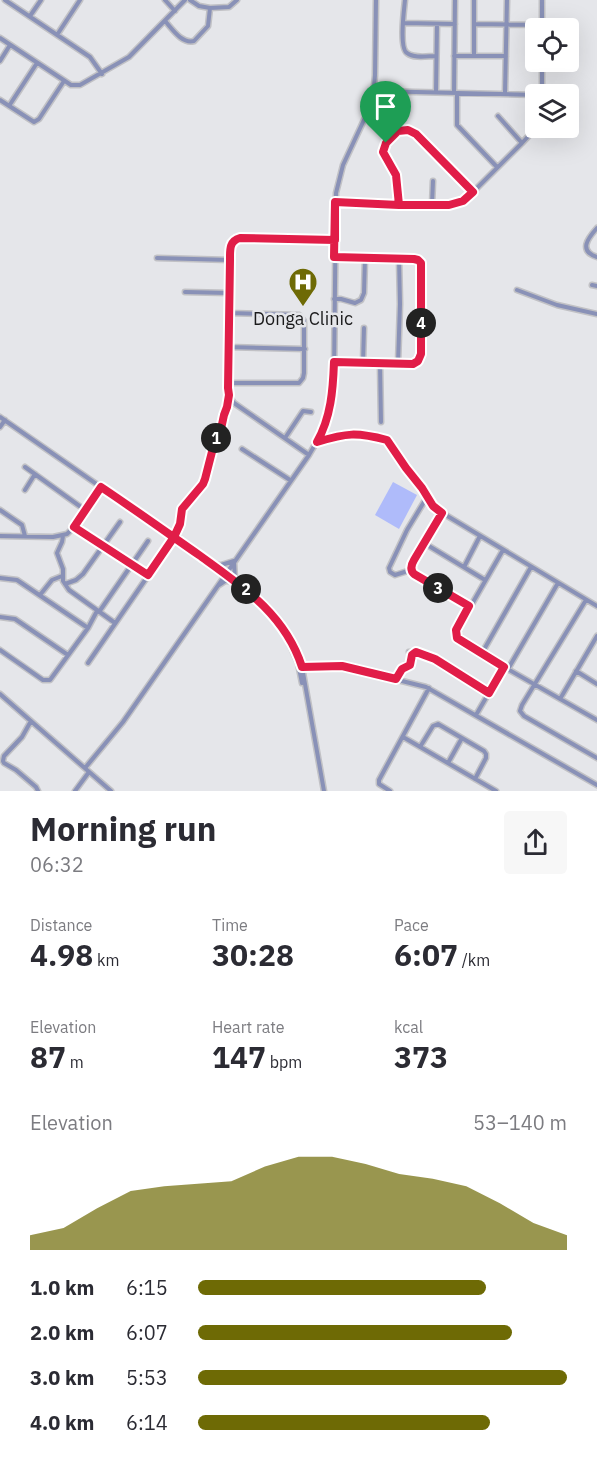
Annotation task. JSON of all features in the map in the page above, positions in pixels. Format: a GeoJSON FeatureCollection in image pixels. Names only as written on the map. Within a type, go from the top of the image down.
{"type":"FeatureCollection","features":[{"type":"Feature","properties":{"kind":"street"},"geometry":{"type":"LineString","coordinates":[[5,0],[90,57],[102,74]]}},
{"type":"Feature","properties":{"kind":"street"},"geometry":{"type":"LineString","coordinates":[[30,16],[41,0]]}},
{"type":"Feature","properties":{"kind":"street"},"geometry":{"type":"LineString","coordinates":[[57,35],[80,0]]}},
{"type":"Feature","properties":{"kind":"street"},"geometry":{"type":"LineString","coordinates":[[165,0],[175,11]]}},
{"type":"Feature","properties":{"kind":"street"},"geometry":{"type":"LineString","coordinates":[[0,38],[64,81],[71,85],[80,85],[129,57],[188,0],[198,6],[210,8],[229,7],[237,0]]}},
{"type":"Feature","properties":{"kind":"street"},"geometry":{"type":"LineString","coordinates":[[75,791],[87,770],[309,455],[324,427],[333,387],[337,185],[374,91],[376,0]]}},
{"type":"Feature","properties":{"kind":"street"},"geometry":{"type":"LineString","coordinates":[[405,0],[403,46],[406,53],[412,56],[436,56]]}},
{"type":"Feature","properties":{"kind":"street"},"geometry":{"type":"LineString","coordinates":[[456,0],[454,56],[457,124],[498,167]]}},
{"type":"Feature","properties":{"kind":"street"},"geometry":{"type":"LineString","coordinates":[[474,0],[474,56]]}},
{"type":"Feature","properties":{"kind":"street"},"geometry":{"type":"LineString","coordinates":[[505,93],[507,0]]}},
{"type":"Feature","properties":{"kind":"street"},"geometry":{"type":"LineString","coordinates":[[542,0],[542,18]]}},
{"type":"Feature","properties":{"kind":"street"},"geometry":{"type":"LineString","coordinates":[[165,21],[183,40],[191,42],[208,26],[210,8]]}},
{"type":"Feature","properties":{"kind":"street"},"geometry":{"type":"LineString","coordinates":[[404,23],[455,24]]}},
{"type":"Feature","properties":{"kind":"street"},"geometry":{"type":"LineString","coordinates":[[436,92],[437,24]]}},
{"type":"Feature","properties":{"kind":"street"},"geometry":{"type":"LineString","coordinates":[[474,24],[525,26]]}},
{"type":"Feature","properties":{"kind":"street"},"geometry":{"type":"LineString","coordinates":[[0,61],[10,45]]}},
{"type":"Feature","properties":{"kind":"street"},"geometry":{"type":"LineString","coordinates":[[454,56],[506,56]]}},
{"type":"Feature","properties":{"kind":"street"},"geometry":{"type":"LineString","coordinates":[[9,106],[38,63]]}},
{"type":"Feature","properties":{"kind":"street"},"geometry":{"type":"LineString","coordinates":[[0,100],[31,121],[37,121],[64,81]]}},
{"type":"Feature","properties":{"kind":"street"},"geometry":{"type":"LineString","coordinates":[[374,91],[525,94]]}},
{"type":"Feature","properties":{"kind":"street"},"geometry":{"type":"LineString","coordinates":[[498,116],[522,143]]}},
{"type":"Feature","properties":{"kind":"street"},"geometry":{"type":"LineString","coordinates":[[399,205],[396,175],[383,150],[393,135],[401,130],[408,130],[420,137],[473,192]]}},
{"type":"Feature","properties":{"kind":"street"},"geometry":{"type":"LineString","coordinates":[[335,202],[399,205],[455,204],[463,201],[473,192],[527,138]]}},
{"type":"Feature","properties":{"kind":"street"},"geometry":{"type":"LineString","coordinates":[[432,205],[433,181]]}},
{"type":"Feature","properties":{"kind":"street"},"geometry":{"type":"LineString","coordinates":[[597,228],[589,237],[586,247],[588,252],[597,257]]}},
{"type":"Feature","properties":{"kind":"street"},"geometry":{"type":"LineString","coordinates":[[88,663],[174,537],[180,524],[182,509],[205,479],[229,395],[229,293],[232,243],[240,238],[335,240]]}},
{"type":"Feature","properties":{"kind":"street"},"geometry":{"type":"LineString","coordinates":[[334,257],[416,259],[421,265],[421,354],[418,361],[415,363],[334,362]]}},
{"type":"Feature","properties":{"kind":"street"},"geometry":{"type":"LineString","coordinates":[[157,258],[230,260]]}},
{"type":"Feature","properties":{"kind":"street"},"geometry":{"type":"LineString","coordinates":[[334,299],[355,303],[362,300],[365,258]]}},
{"type":"Feature","properties":{"kind":"street"},"geometry":{"type":"LineString","coordinates":[[398,363],[399,258]]}},
{"type":"Feature","properties":{"kind":"street"},"geometry":{"type":"LineString","coordinates":[[517,290],[547,302],[597,314]]}},
{"type":"Feature","properties":{"kind":"street"},"geometry":{"type":"LineString","coordinates":[[185,292],[229,293]]}},
{"type":"Feature","properties":{"kind":"street"},"geometry":{"type":"LineString","coordinates":[[228,383],[299,383],[304,376],[305,348],[304,321],[299,315],[229,313]]}},
{"type":"Feature","properties":{"kind":"street"},"geometry":{"type":"LineString","coordinates":[[363,363],[364,328]]}},
{"type":"Feature","properties":{"kind":"street"},"geometry":{"type":"LineString","coordinates":[[228,347],[305,348]]}},
{"type":"Feature","properties":{"kind":"street"},"geometry":{"type":"LineString","coordinates":[[381,363],[381,422]]}},
{"type":"Feature","properties":{"kind":"street"},"geometry":{"type":"LineString","coordinates":[[229,395],[234,403],[309,455]]}},
{"type":"Feature","properties":{"kind":"street"},"geometry":{"type":"LineString","coordinates":[[285,438],[302,413],[311,412]]}},
{"type":"Feature","properties":{"kind":"street"},"geometry":{"type":"LineString","coordinates":[[0,417],[236,581],[260,602],[285,633],[301,667],[309,709]]}},
{"type":"Feature","properties":{"kind":"street"},"geometry":{"type":"LineString","coordinates":[[0,427],[5,420]]}},
{"type":"Feature","properties":{"kind":"street"},"geometry":{"type":"LineString","coordinates":[[317,442],[345,434],[362,434],[387,440],[434,508],[597,606]]}},
{"type":"Feature","properties":{"kind":"street"},"geometry":{"type":"LineString","coordinates":[[242,449],[290,480]]}},
{"type":"Feature","properties":{"kind":"street"},"geometry":{"type":"LineString","coordinates":[[25,467],[85,510]]}},
{"type":"Feature","properties":{"kind":"street"},"geometry":{"type":"LineString","coordinates":[[25,490],[35,474]]}},
{"type":"Feature","properties":{"kind":"street"},"geometry":{"type":"LineString","coordinates":[[0,536],[63,536],[74,527],[101,487]]}},
{"type":"Feature","properties":{"kind":"street"},"geometry":{"type":"LineString","coordinates":[[411,570],[394,575],[389,570],[407,530],[427,497]]}},
{"type":"Feature","properties":{"kind":"street"},"geometry":{"type":"LineString","coordinates":[[0,510],[22,525],[25,537]]}},
{"type":"Feature","properties":{"kind":"street"},"geometry":{"type":"LineString","coordinates":[[442,513],[414,560],[411,570],[414,574],[469,606]]}},
{"type":"Feature","properties":{"kind":"street"},"geometry":{"type":"LineString","coordinates":[[65,584],[76,580],[83,574],[120,522]]}},
{"type":"Feature","properties":{"kind":"street"},"geometry":{"type":"LineString","coordinates":[[74,527],[148,575]]}},
{"type":"Feature","properties":{"kind":"street"},"geometry":{"type":"LineString","coordinates":[[63,536],[57,553],[63,569],[62,576],[65,584],[72,593],[115,623]]}},
{"type":"Feature","properties":{"kind":"street"},"geometry":{"type":"LineString","coordinates":[[464,567],[480,536]]}},
{"type":"Feature","properties":{"kind":"street"},"geometry":{"type":"LineString","coordinates":[[0,650],[46,681],[52,678],[148,542]]}},
{"type":"Feature","properties":{"kind":"street"},"geometry":{"type":"LineString","coordinates":[[424,543],[485,580]]}},
{"type":"Feature","properties":{"kind":"street"},"geometry":{"type":"LineString","coordinates":[[503,550],[469,606],[456,630],[456,635],[459,640],[597,720]]}},
{"type":"Feature","properties":{"kind":"street"},"geometry":{"type":"LineString","coordinates":[[215,567],[234,561]]}},
{"type":"Feature","properties":{"kind":"street"},"geometry":{"type":"LineString","coordinates":[[234,561],[236,581]]}},
{"type":"Feature","properties":{"kind":"street"},"geometry":{"type":"LineString","coordinates":[[215,567],[220,576],[217,586]]}},
{"type":"Feature","properties":{"kind":"street"},"geometry":{"type":"LineString","coordinates":[[482,653],[531,567]]}},
{"type":"Feature","properties":{"kind":"street"},"geometry":{"type":"LineString","coordinates":[[40,595],[52,580],[62,576]]}},
{"type":"Feature","properties":{"kind":"street"},"geometry":{"type":"LineString","coordinates":[[0,578],[17,580],[88,628]]}},
{"type":"Feature","properties":{"kind":"street"},"geometry":{"type":"LineString","coordinates":[[217,586],[225,581],[236,581]]}},
{"type":"Feature","properties":{"kind":"street"},"geometry":{"type":"LineString","coordinates":[[476,715],[558,583]]}},
{"type":"Feature","properties":{"kind":"street"},"geometry":{"type":"LineString","coordinates":[[586,600],[520,709],[521,714],[597,758]]}},
{"type":"Feature","properties":{"kind":"street"},"geometry":{"type":"LineString","coordinates":[[0,617],[15,619],[68,655]]}},
{"type":"Feature","properties":{"kind":"street"},"geometry":{"type":"LineString","coordinates":[[560,699],[595,643],[597,636]]}},
{"type":"Feature","properties":{"kind":"street"},"geometry":{"type":"LineString","coordinates":[[409,652],[416,652],[435,659],[489,693]]}},
{"type":"Feature","properties":{"kind":"street"},"geometry":{"type":"LineString","coordinates":[[396,679],[402,669],[410,665],[412,655],[416,652]]}},
{"type":"Feature","properties":{"kind":"street"},"geometry":{"type":"LineString","coordinates":[[304,677],[316,666]]}},
{"type":"Feature","properties":{"kind":"street"},"geometry":{"type":"LineString","coordinates":[[301,667],[342,666],[429,688],[597,785]]}},
{"type":"Feature","properties":{"kind":"street"},"geometry":{"type":"LineString","coordinates":[[301,667],[324,791]]}},
{"type":"Feature","properties":{"kind":"street"},"geometry":{"type":"LineString","coordinates":[[576,671],[597,684]]}},
{"type":"Feature","properties":{"kind":"street"},"geometry":{"type":"LineString","coordinates":[[390,791],[378,781],[429,688]]}},
{"type":"Feature","properties":{"kind":"street"},"geometry":{"type":"LineString","coordinates":[[0,694],[111,791]]}},
{"type":"Feature","properties":{"kind":"street"},"geometry":{"type":"LineString","coordinates":[[31,721],[27,730],[4,756],[3,761],[38,791]]}},
{"type":"Feature","properties":{"kind":"street"},"geometry":{"type":"LineString","coordinates":[[420,747],[435,724],[462,738],[486,754],[475,778]]}},
{"type":"Feature","properties":{"kind":"street"},"geometry":{"type":"LineString","coordinates":[[403,737],[496,791]]}},
{"type":"Feature","properties":{"kind":"street"},"geometry":{"type":"LineString","coordinates":[[448,763],[462,738]]}},
{"type":"Feature","properties":{"kind":"shaded area"},"geometry":{"type":"Polygon","coordinates":[[[393,482],[417,495],[399,529],[375,515],[393,482]]]}},
{"type":"Feature","properties":{"kind":"place","name":"Donga Clinic"},"geometry":{"type":"Point","coordinates":[303,308]}},
{"type":"Feature","properties":{"kind":"route"},"geometry":{"type":"LineString","coordinates":[[386,143],[383,152],[396,175],[399,205],[335,202],[335,240],[240,238],[232,243],[230,248],[227,407],[203,484],[182,509],[180,524],[174,537],[148,575],[74,527],[101,487],[174,537],[253,595],[292,641],[302,667],[342,666],[396,679],[402,669],[409,667],[412,655],[416,652],[435,659],[489,693],[504,667],[457,638],[456,630],[469,606],[414,574],[411,570],[414,560],[442,513],[434,508],[387,440],[362,434],[345,434],[317,442],[329,412],[334,362],[413,364],[417,363],[421,354],[421,263],[414,259],[334,257],[335,240],[335,202],[368,204],[399,205],[449,205],[463,201],[473,192],[416,134],[408,130],[401,130],[386,143]]}}]}
